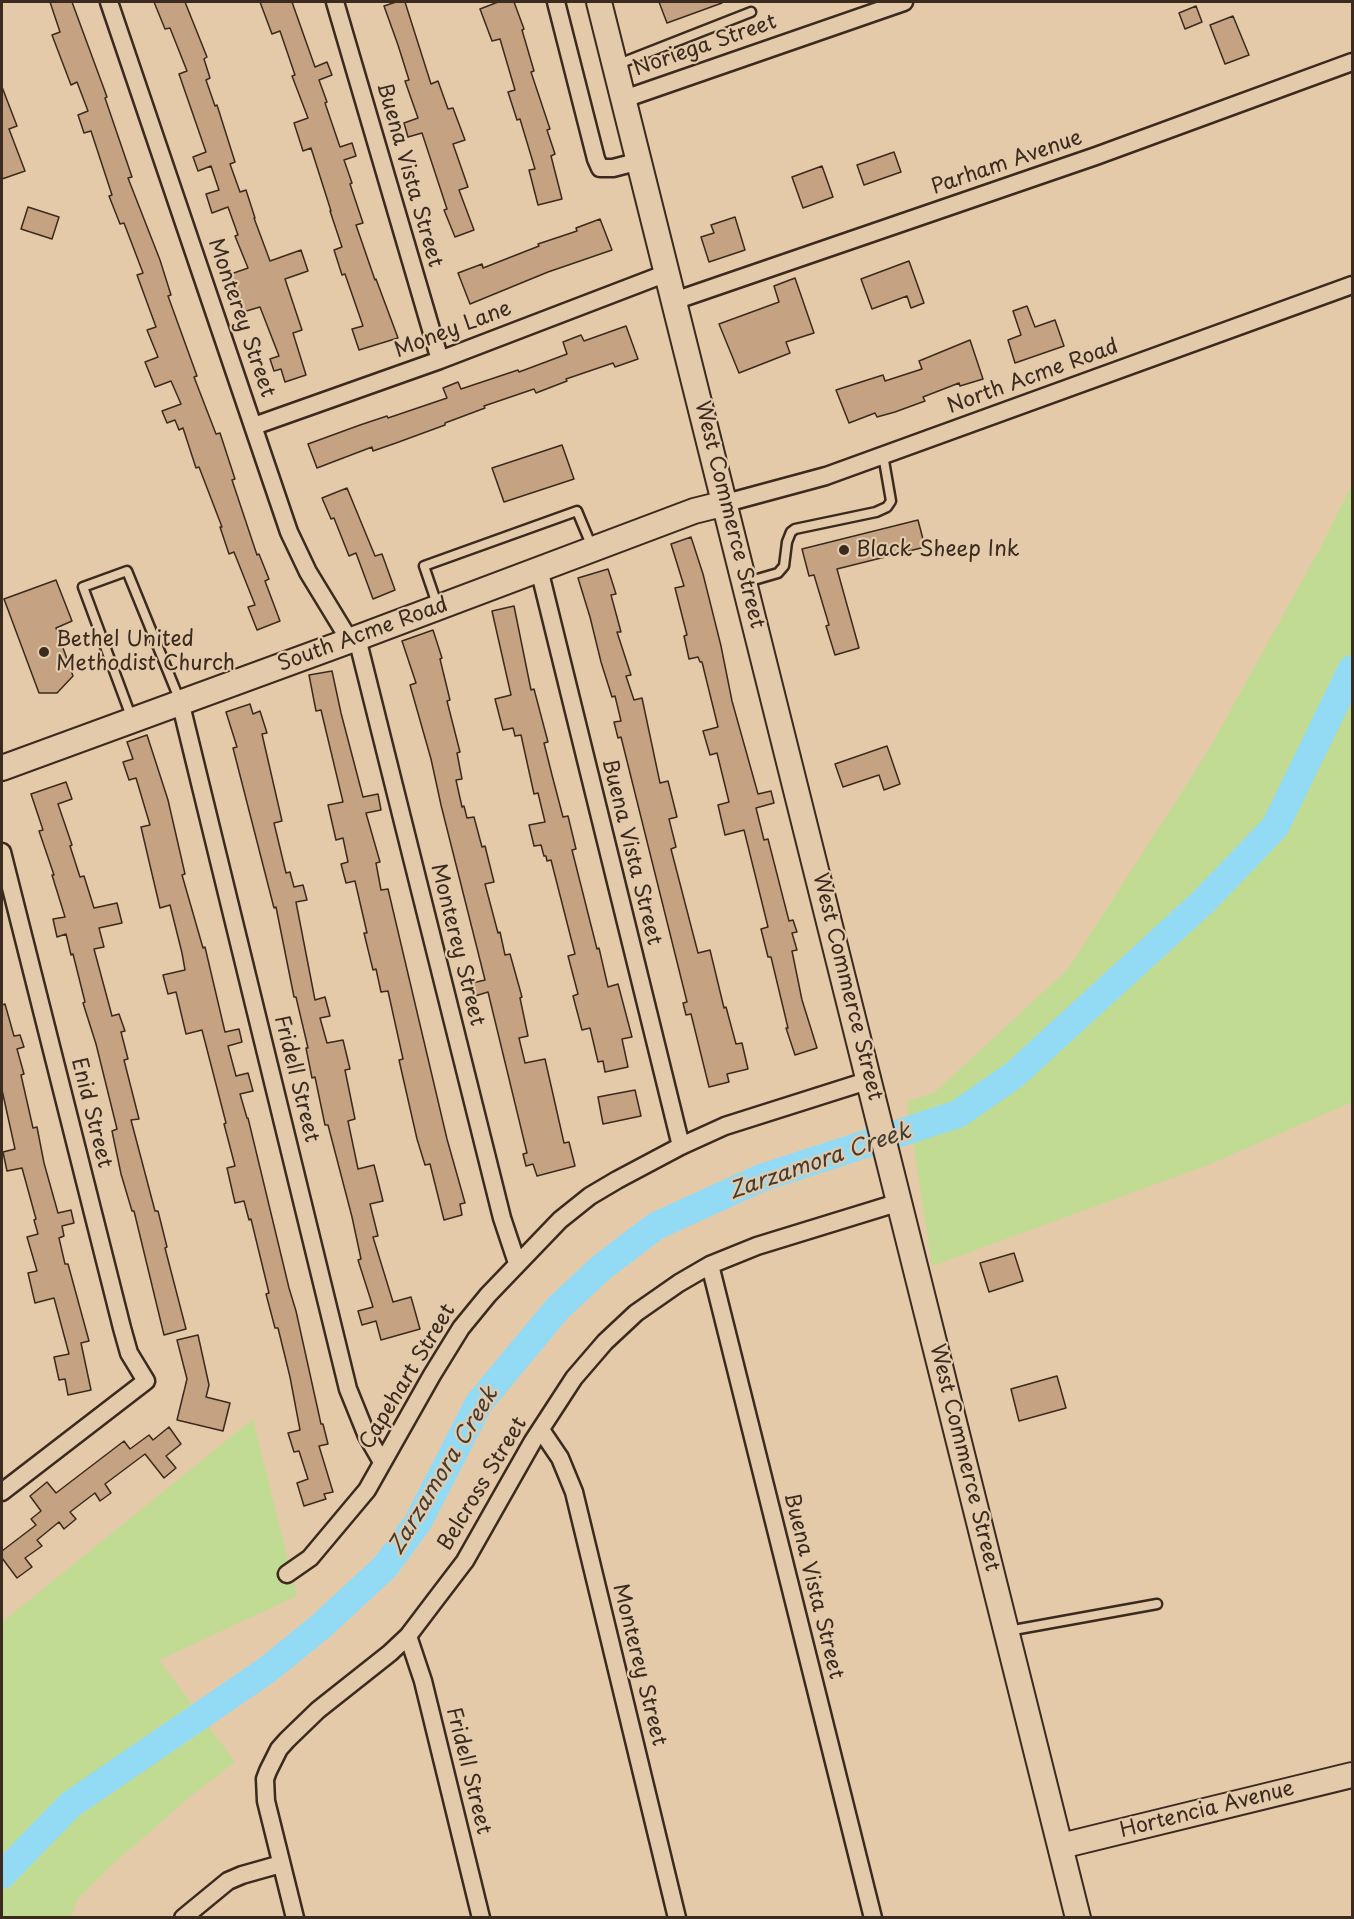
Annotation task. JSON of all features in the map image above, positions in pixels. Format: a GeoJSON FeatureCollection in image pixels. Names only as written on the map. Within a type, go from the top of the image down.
{"type":"FeatureCollection","features":[{"type":"Feature","properties":{"kind":"main road","name":"West Commerce Street"},"geometry":{"type":"LineString","coordinates":[[599,2],[1078,1917]]}},
{"type":"Feature","properties":{"kind":"main road","name":"South Acme Road"},"geometry":{"type":"LineString","coordinates":[[2,768],[694,511],[726,503]]}},
{"type":"Feature","properties":{"kind":"main road","name":"Hortencia Avenue"},"geometry":{"type":"LineString","coordinates":[[1061,1846],[1353,1775]]}},
{"type":"Feature","properties":{"kind":"street","name":"Monterey Street"},"geometry":{"type":"LineString","coordinates":[[109,2],[289,532],[308,572],[354,639],[502,1218],[517,1263]]}},
{"type":"Feature","properties":{"kind":"street","name":"Buena Vista Street"},"geometry":{"type":"LineString","coordinates":[[335,2],[440,360]]}},
{"type":"Feature","properties":{"kind":"street"},"geometry":{"type":"LineString","coordinates":[[556,2],[600,168],[613,168],[640,161]]}},
{"type":"Feature","properties":{"kind":"street","name":"Noriega Street"},"geometry":{"type":"LineString","coordinates":[[624,99],[904,2]]}},
{"type":"Feature","properties":{"kind":"street","name":"Parham Avenue"},"geometry":{"type":"LineString","coordinates":[[674,301],[1096,156],[1353,62]]}},
{"type":"Feature","properties":{"kind":"street","name":"Money Lane"},"geometry":{"type":"LineString","coordinates":[[254,426],[440,360],[667,273]]}},
{"type":"Feature","properties":{"kind":"street","name":"North Acme Road"},"geometry":{"type":"LineString","coordinates":[[726,503],[826,476],[1353,285]]}},
{"type":"Feature","properties":{"kind":"street","name":"Buena Vista Street"},"geometry":{"type":"LineString","coordinates":[[539,569],[681,1146]]}},
{"type":"Feature","properties":{"kind":"street","name":"Fridell Street"},"geometry":{"type":"LineString","coordinates":[[180,701],[348,1389],[367,1436],[382,1462]]}},
{"type":"Feature","properties":{"kind":"street","name":"Enid Street"},"geometry":{"type":"LineString","coordinates":[[2,852],[122,1328],[129,1353],[146,1381],[2,1492]]}},
{"type":"Feature","properties":{"kind":"street","name":"Capehart Street"},"geometry":{"type":"LineString","coordinates":[[287,1574],[310,1558],[368,1490],[461,1328],[517,1263],[560,1220],[617,1180],[725,1126],[873,1091]]}},
{"type":"Feature","properties":{"kind":"street","name":"Belcross Street"},"geometry":{"type":"LineString","coordinates":[[295,1917],[266,1801],[268,1771],[279,1749],[318,1710],[408,1636],[465,1561],[574,1378],[605,1342],[636,1313],[679,1283],[711,1265],[898,1191]]}},
{"type":"Feature","properties":{"kind":"street","name":"Buena Vista Street"},"geometry":{"type":"LineString","coordinates":[[711,1265],[873,1917]]}},
{"type":"Feature","properties":{"kind":"street","name":"Monterey Street"},"geometry":{"type":"LineString","coordinates":[[541,1430],[560,1458],[574,1492],[677,1917]]}},
{"type":"Feature","properties":{"kind":"street","name":"Fridell Street"},"geometry":{"type":"LineString","coordinates":[[408,1636],[423,1681],[481,1917]]}},
{"type":"Feature","properties":{"kind":"street"},"geometry":{"type":"LineString","coordinates":[[183,1917],[228,1881],[281,1864]]}},
{"type":"Feature","properties":{"kind":"lane"},"geometry":{"type":"LineString","coordinates":[[616,65],[750,12]]}},
{"type":"Feature","properties":{"kind":"lane"},"geometry":{"type":"LineString","coordinates":[[746,583],[778,573],[784,566],[787,542],[791,532],[795,529],[876,512],[887,507],[891,501],[883,455]]}},
{"type":"Feature","properties":{"kind":"lane"},"geometry":{"type":"LineString","coordinates":[[438,607],[424,566],[577,511],[592,549]]}},
{"type":"Feature","properties":{"kind":"lane"},"geometry":{"type":"LineString","coordinates":[[132,719],[83,587],[127,570],[180,701]]}},
{"type":"Feature","properties":{"kind":"lane"},"geometry":{"type":"LineString","coordinates":[[1007,1632],[1157,1604]]}},
{"type":"Feature","properties":{"kind":"green space"},"geometry":{"type":"Polygon","coordinates":[[[1352,484],[1352,1102],[1208,1165],[932,1266],[907,1102],[935,1092],[1068,969],[1208,751],[1324,541],[1352,484]]]}},
{"type":"Feature","properties":{"kind":"green space"},"geometry":{"type":"Polygon","coordinates":[[[253,1419],[297,1596],[159,1660],[235,1762],[191,1796],[113,1864],[77,1900],[71,1917],[2,1918],[2,1622],[253,1419]]]}},
{"type":"Feature","properties":{"kind":"building"},"geometry":{"type":"Polygon","coordinates":[[[50,2],[72,2],[107,97],[105,98],[132,177],[128,178],[160,260],[171,295],[168,296],[197,376],[194,377],[216,434],[220,433],[235,479],[232,480],[257,555],[259,554],[269,579],[265,581],[280,621],[257,630],[248,607],[255,605],[234,552],[229,554],[220,527],[222,527],[199,467],[196,468],[183,428],[179,430],[175,420],[167,423],[162,411],[181,404],[171,381],[155,387],[145,362],[158,357],[147,330],[156,327],[137,275],[143,273],[124,223],[120,224],[109,196],[112,195],[91,131],[84,133],[78,115],[88,111],[77,82],[71,85],[52,35],[60,32],[50,2]]]}},
{"type":"Feature","properties":{"kind":"building"},"geometry":{"type":"Polygon","coordinates":[[[154,2],[185,2],[207,57],[204,59],[210,78],[206,80],[215,106],[217,105],[235,162],[230,164],[240,192],[246,190],[270,261],[301,250],[308,271],[285,279],[302,330],[293,333],[306,375],[285,382],[281,369],[274,371],[270,359],[279,356],[260,307],[243,312],[231,274],[248,268],[235,236],[238,235],[228,207],[212,213],[206,194],[219,190],[211,166],[198,171],[193,157],[206,152],[179,74],[187,71],[170,28],[165,29],[154,2]]]}},
{"type":"Feature","properties":{"kind":"building"},"geometry":{"type":"Polygon","coordinates":[[[260,2],[292,2],[315,67],[327,62],[332,75],[319,80],[327,102],[325,103],[340,147],[352,143],[356,156],[344,160],[363,223],[356,225],[398,338],[359,350],[352,329],[363,326],[334,250],[342,247],[311,148],[303,151],[294,123],[308,118],[292,76],[295,75],[280,31],[272,34],[260,2]]]}},
{"type":"Feature","properties":{"kind":"building"},"geometry":{"type":"Polygon","coordinates":[[[405,2],[431,84],[438,81],[448,109],[453,108],[465,140],[453,144],[468,187],[459,190],[474,230],[455,237],[444,210],[447,209],[422,133],[408,137],[404,123],[418,118],[405,81],[409,80],[384,6],[405,2]]]}},
{"type":"Feature","properties":{"kind":"building"},"geometry":{"type":"Polygon","coordinates":[[[498,2],[514,2],[524,29],[522,30],[534,71],[531,72],[550,129],[547,130],[555,154],[551,156],[562,199],[538,205],[529,170],[535,169],[520,119],[517,120],[508,92],[515,90],[500,39],[492,41],[480,9],[498,2]]]}},
{"type":"Feature","properties":{"kind":"building"},"geometry":{"type":"Polygon","coordinates":[[[659,2],[722,2],[722,3],[667,23],[659,2]]]}},
{"type":"Feature","properties":{"kind":"building"},"geometry":{"type":"Polygon","coordinates":[[[1196,6],[1202,22],[1185,29],[1179,13],[1196,6]]]}},
{"type":"Feature","properties":{"kind":"building"},"geometry":{"type":"Polygon","coordinates":[[[1233,16],[1249,55],[1225,64],[1210,25],[1233,16]]]}},
{"type":"Feature","properties":{"kind":"building"},"geometry":{"type":"Polygon","coordinates":[[[2,87],[17,126],[9,129],[25,171],[2,179],[2,87]]]}},
{"type":"Feature","properties":{"kind":"building"},"geometry":{"type":"Polygon","coordinates":[[[894,152],[901,172],[864,185],[857,165],[894,152]]]}},
{"type":"Feature","properties":{"kind":"building"},"geometry":{"type":"Polygon","coordinates":[[[822,166],[833,197],[803,208],[792,177],[822,166]]]}},
{"type":"Feature","properties":{"kind":"building"},"geometry":{"type":"Polygon","coordinates":[[[28,207],[59,217],[52,239],[21,229],[28,207]]]}},
{"type":"Feature","properties":{"kind":"building"},"geometry":{"type":"Polygon","coordinates":[[[735,217],[745,250],[709,262],[701,237],[714,233],[711,225],[735,217]]]}},
{"type":"Feature","properties":{"kind":"building"},"geometry":{"type":"Polygon","coordinates":[[[600,219],[612,250],[548,272],[470,304],[458,273],[482,264],[483,268],[539,246],[538,244],[577,231],[576,228],[600,219]]]}},
{"type":"Feature","properties":{"kind":"building"},"geometry":{"type":"Polygon","coordinates":[[[909,261],[924,303],[911,308],[907,296],[872,309],[861,279],[909,261]]]}},
{"type":"Feature","properties":{"kind":"building"},"geometry":{"type":"Polygon","coordinates":[[[795,278],[814,333],[786,342],[790,353],[739,373],[719,324],[779,302],[774,286],[795,278]]]}},
{"type":"Feature","properties":{"kind":"building"},"geometry":{"type":"Polygon","coordinates":[[[1027,306],[1035,327],[1055,320],[1064,346],[1015,363],[1008,340],[1021,335],[1013,311],[1027,306]]]}},
{"type":"Feature","properties":{"kind":"building"},"geometry":{"type":"Polygon","coordinates":[[[626,326],[638,359],[615,367],[613,363],[566,379],[567,381],[536,393],[534,389],[484,406],[485,408],[445,423],[445,425],[396,443],[373,451],[372,447],[317,468],[308,444],[447,398],[443,388],[458,382],[461,389],[518,370],[519,372],[567,354],[563,342],[581,335],[584,341],[626,326]]]}},
{"type":"Feature","properties":{"kind":"building"},"geometry":{"type":"Polygon","coordinates":[[[970,340],[983,379],[960,386],[959,383],[923,397],[925,401],[895,412],[877,417],[875,413],[849,423],[836,390],[883,375],[885,381],[922,369],[919,361],[970,340]]]}},
{"type":"Feature","properties":{"kind":"building"},"geometry":{"type":"Polygon","coordinates":[[[562,445],[574,479],[504,502],[492,468],[562,445]]]}},
{"type":"Feature","properties":{"kind":"building"},"geometry":{"type":"Polygon","coordinates":[[[347,488],[375,556],[382,554],[395,590],[373,599],[356,553],[349,556],[334,518],[331,519],[322,498],[347,488]]]}},
{"type":"Feature","properties":{"kind":"building"},"geometry":{"type":"Polygon","coordinates":[[[918,520],[925,547],[837,569],[859,648],[835,655],[826,626],[829,625],[814,575],[809,576],[802,549],[918,520]]]}},
{"type":"Feature","properties":{"kind":"building"},"geometry":{"type":"Polygon","coordinates":[[[691,537],[703,574],[732,701],[758,794],[771,791],[774,803],[756,808],[764,840],[768,839],[789,921],[793,920],[797,932],[792,933],[797,950],[792,951],[802,1000],[817,1048],[795,1055],[786,1028],[788,1028],[771,957],[768,957],[761,929],[768,927],[744,830],[725,835],[718,805],[729,802],[717,753],[710,755],[703,731],[718,727],[702,662],[698,657],[689,659],[684,636],[687,635],[675,588],[684,586],[671,544],[691,537]]]}},
{"type":"Feature","properties":{"kind":"building"},"geometry":{"type":"Polygon","coordinates":[[[608,569],[616,594],[611,595],[621,632],[617,632],[631,675],[626,676],[634,700],[642,698],[660,783],[668,781],[677,817],[669,819],[676,847],[671,849],[698,953],[710,950],[724,1008],[726,1007],[736,1044],[742,1043],[748,1069],[727,1074],[729,1082],[709,1087],[691,1014],[686,1015],[683,1003],[687,1002],[621,737],[618,738],[614,722],[621,721],[615,696],[612,697],[601,662],[578,578],[608,569]]]}},
{"type":"Feature","properties":{"kind":"building","name":"Bethel United Methodist Church"},"geometry":{"type":"Polygon","coordinates":[[[56,580],[72,621],[56,628],[73,676],[57,693],[39,693],[4,599],[56,580]]]}},
{"type":"Feature","properties":{"kind":"building"},"geometry":{"type":"Polygon","coordinates":[[[514,606],[531,690],[534,689],[548,742],[544,743],[563,817],[568,816],[576,849],[572,850],[597,949],[599,948],[608,987],[618,984],[632,1037],[622,1039],[628,1067],[605,1072],[603,1061],[598,1062],[590,1028],[582,1030],[573,996],[578,994],[568,956],[575,954],[551,860],[547,861],[541,845],[534,846],[529,825],[545,822],[538,793],[534,794],[521,735],[515,736],[513,728],[503,730],[495,699],[511,695],[492,611],[514,606]]]}},
{"type":"Feature","properties":{"kind":"building"},"geometry":{"type":"Polygon","coordinates":[[[433,630],[442,658],[440,659],[450,700],[447,701],[460,752],[457,753],[462,779],[456,780],[462,807],[464,806],[467,818],[474,817],[482,847],[485,846],[494,882],[485,884],[505,955],[510,954],[522,997],[520,998],[528,1036],[519,1038],[525,1063],[545,1059],[564,1143],[569,1142],[575,1166],[537,1176],[533,1164],[526,1166],[523,1154],[527,1153],[488,992],[475,996],[472,983],[485,980],[431,759],[410,685],[416,683],[402,641],[433,630]]]}},
{"type":"Feature","properties":{"kind":"building"},"geometry":{"type":"Polygon","coordinates":[[[332,671],[363,797],[378,794],[381,810],[366,813],[380,862],[376,863],[381,890],[388,889],[447,1139],[465,1203],[460,1204],[462,1215],[444,1220],[430,1164],[425,1165],[417,1139],[399,1060],[403,1059],[388,991],[381,992],[376,969],[373,970],[355,881],[346,883],[341,864],[348,862],[343,838],[336,840],[328,805],[343,802],[321,710],[316,711],[309,675],[332,671]]]}},
{"type":"Feature","properties":{"kind":"building"},"geometry":{"type":"Polygon","coordinates":[[[250,704],[253,714],[260,711],[267,733],[262,734],[282,821],[274,823],[286,873],[290,872],[294,887],[303,885],[307,900],[296,902],[315,1000],[325,997],[330,1016],[320,1018],[327,1043],[343,1040],[350,1069],[345,1070],[355,1119],[348,1121],[358,1169],[374,1165],[383,1201],[370,1204],[378,1236],[373,1237],[393,1302],[411,1297],[420,1329],[381,1340],[376,1321],[362,1325],[358,1311],[373,1307],[358,1260],[361,1259],[352,1217],[328,1125],[325,1125],[315,1077],[312,1078],[306,1048],[308,1048],[296,997],[294,997],[276,907],[274,908],[233,748],[237,747],[226,712],[250,704]]]}},
{"type":"Feature","properties":{"kind":"building"},"geometry":{"type":"Polygon","coordinates":[[[147,735],[168,800],[185,874],[182,875],[203,948],[205,947],[225,1032],[239,1029],[242,1042],[228,1046],[236,1076],[248,1073],[253,1091],[240,1094],[296,1311],[321,1424],[323,1424],[328,1444],[319,1446],[333,1492],[324,1494],[326,1499],[304,1506],[297,1483],[308,1479],[299,1451],[294,1452],[288,1433],[300,1430],[290,1377],[278,1328],[275,1328],[266,1294],[269,1293],[251,1219],[249,1220],[244,1201],[235,1203],[227,1168],[235,1166],[202,1030],[186,1034],[176,992],[168,994],[163,975],[185,970],[182,953],[170,905],[160,908],[141,827],[150,825],[136,778],[129,780],[123,762],[133,759],[127,742],[147,735]]]}},
{"type":"Feature","properties":{"kind":"building"},"geometry":{"type":"Polygon","coordinates":[[[887,746],[900,784],[884,790],[879,775],[843,787],[835,764],[887,746]]]}},
{"type":"Feature","properties":{"kind":"building"},"geometry":{"type":"Polygon","coordinates":[[[66,782],[72,799],[58,804],[80,877],[84,876],[94,908],[117,903],[122,923],[99,928],[104,947],[94,949],[112,1016],[119,1014],[125,1031],[121,1032],[128,1059],[124,1060],[139,1119],[131,1120],[155,1211],[158,1211],[186,1329],[164,1335],[134,1211],[132,1211],[121,1174],[112,1131],[117,1129],[96,1044],[83,1003],[85,1002],[73,954],[71,955],[66,934],[57,937],[53,919],[65,917],[39,831],[43,830],[31,794],[66,782]]]}},
{"type":"Feature","properties":{"kind":"building"},"geometry":{"type":"Polygon","coordinates":[[[5,1004],[14,1036],[20,1035],[24,1047],[17,1049],[24,1074],[21,1075],[33,1128],[37,1127],[58,1213],[71,1210],[74,1223],[62,1226],[64,1236],[59,1238],[89,1341],[81,1343],[91,1390],[68,1395],[65,1379],[59,1380],[54,1357],[69,1354],[54,1298],[35,1303],[28,1273],[37,1271],[27,1237],[38,1234],[34,1220],[36,1219],[22,1168],[7,1171],[3,1152],[15,1149],[2,1090],[2,1005],[5,1004]]]}},
{"type":"Feature","properties":{"kind":"building"},"geometry":{"type":"Polygon","coordinates":[[[635,1090],[641,1116],[603,1124],[598,1097],[635,1090]]]}},
{"type":"Feature","properties":{"kind":"building"},"geometry":{"type":"Polygon","coordinates":[[[1014,1253],[1023,1281],[989,1292],[980,1263],[1014,1253]]]}},
{"type":"Feature","properties":{"kind":"building"},"geometry":{"type":"Polygon","coordinates":[[[198,1335],[209,1385],[206,1397],[230,1403],[223,1431],[177,1420],[187,1379],[177,1340],[198,1335]]]}},
{"type":"Feature","properties":{"kind":"building"},"geometry":{"type":"Polygon","coordinates":[[[1057,1376],[1066,1408],[1019,1421],[1011,1389],[1057,1376]]]}},
{"type":"Feature","properties":{"kind":"building"},"geometry":{"type":"Polygon","coordinates":[[[169,1427],[181,1444],[166,1456],[176,1468],[164,1478],[145,1454],[105,1484],[111,1493],[100,1501],[95,1493],[70,1512],[76,1519],[64,1529],[59,1522],[37,1540],[42,1546],[25,1558],[32,1567],[17,1578],[2,1558],[2,1551],[36,1525],[31,1519],[41,1511],[30,1496],[47,1482],[56,1493],[124,1441],[130,1449],[149,1435],[153,1440],[169,1427]]]}},
{"type":"Feature","properties":{"kind":"waterway","name":"Zarzamora Creek"},"geometry":{"type":"LineString","coordinates":[[2,1875],[70,1805],[267,1670],[320,1627],[385,1567],[418,1522],[479,1403],[558,1308],[602,1267],[656,1226],[761,1178],[958,1114],[1014,1075],[1203,902],[1275,827],[1352,669]]}},
{"type":"Feature","properties":{"kind":"place","name":"Black Sheep Ink"},"geometry":{"type":"Point","coordinates":[844,550]}},
{"type":"Feature","properties":{"kind":"place","name":"Bethel United Methodist Church"},"geometry":{"type":"Point","coordinates":[44,652]}}]}
